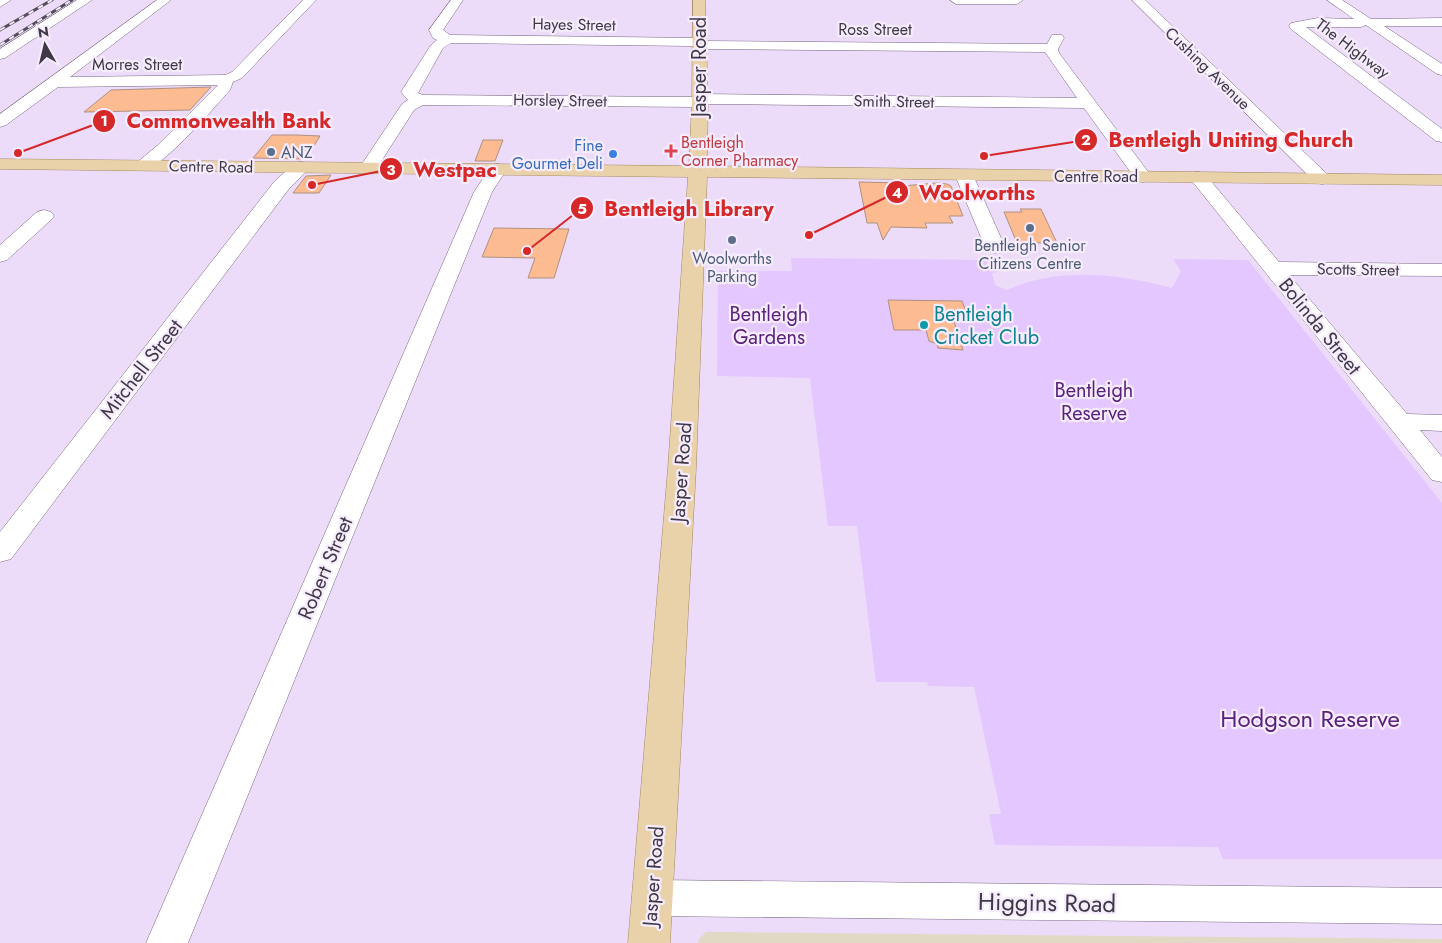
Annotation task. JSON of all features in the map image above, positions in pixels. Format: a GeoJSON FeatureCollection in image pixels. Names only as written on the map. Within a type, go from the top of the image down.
{"type":"FeatureCollection","features":[{"type":"Feature","properties":{"kind":"main road","name":"Jasper Road"},"geometry":{"type":"LineString","coordinates":[[649,943],[681,477],[698,171],[700,100],[699,0]]}},
{"type":"Feature","properties":{"kind":"main road","name":"Centre Road"},"geometry":{"type":"LineString","coordinates":[[0,164],[148,165],[292,173],[369,167],[490,177],[698,171],[1442,180]]}},
{"type":"Feature","properties":{"kind":"street"},"geometry":{"type":"LineString","coordinates":[[0,3],[5,0]]}},
{"type":"Feature","properties":{"kind":"street"},"geometry":{"type":"LineString","coordinates":[[0,55],[86,0]]}},
{"type":"Feature","properties":{"kind":"street"},"geometry":{"type":"LineString","coordinates":[[0,122],[165,0]]}},
{"type":"Feature","properties":{"kind":"street"},"geometry":{"type":"LineString","coordinates":[[220,80],[237,74],[310,0]]}},
{"type":"Feature","properties":{"kind":"street"},"geometry":{"type":"LineString","coordinates":[[448,39],[438,35],[436,30],[457,0]]}},
{"type":"Feature","properties":{"kind":"street"},"geometry":{"type":"LineString","coordinates":[[956,0],[1018,0]]}},
{"type":"Feature","properties":{"kind":"street","name":"Cushing Avenue"},"geometry":{"type":"LineString","coordinates":[[1138,0],[1322,179]]}},
{"type":"Feature","properties":{"kind":"street"},"geometry":{"type":"LineString","coordinates":[[1333,0],[1442,71]]}},
{"type":"Feature","properties":{"kind":"street","name":"The Highway"},"geometry":{"type":"LineString","coordinates":[[1442,22],[1301,24],[1288,22],[1442,137]]}},
{"type":"Feature","properties":{"kind":"street"},"geometry":{"type":"LineString","coordinates":[[420,100],[409,92],[438,45],[448,39]]}},
{"type":"Feature","properties":{"kind":"street","name":"Hayes Street"},"geometry":{"type":"LineString","coordinates":[[448,39],[698,44]]}},
{"type":"Feature","properties":{"kind":"street","name":"Ross Street"},"geometry":{"type":"LineString","coordinates":[[698,44],[1054,43],[1052,53],[1089,102]]}},
{"type":"Feature","properties":{"kind":"street"},"geometry":{"type":"LineString","coordinates":[[148,165],[225,87],[226,82],[220,80]]}},
{"type":"Feature","properties":{"kind":"street","name":"Morres Street"},"geometry":{"type":"LineString","coordinates":[[54,82],[220,80]]}},
{"type":"Feature","properties":{"kind":"street"},"geometry":{"type":"LineString","coordinates":[[369,167],[408,107],[420,100]]}},
{"type":"Feature","properties":{"kind":"street","name":"Horsley Street"},"geometry":{"type":"LineString","coordinates":[[420,100],[700,100]]}},
{"type":"Feature","properties":{"kind":"street","name":"Smith Street"},"geometry":{"type":"LineString","coordinates":[[700,100],[1089,102]]}},
{"type":"Feature","properties":{"kind":"street"},"geometry":{"type":"LineString","coordinates":[[1089,102],[1143,176]]}},
{"type":"Feature","properties":{"kind":"street","name":"Mitchell Street"},"geometry":{"type":"LineString","coordinates":[[0,552],[292,173]]}},
{"type":"Feature","properties":{"kind":"street"},"geometry":{"type":"LineString","coordinates":[[964,175],[995,247]]}},
{"type":"Feature","properties":{"kind":"street","name":"Robert Street"},"geometry":{"type":"LineString","coordinates":[[167,943],[490,177]]}},
{"type":"Feature","properties":{"kind":"street","name":"Bolinda Street"},"geometry":{"type":"LineString","coordinates":[[1198,177],[1442,474]]}},
{"type":"Feature","properties":{"kind":"street"},"geometry":{"type":"LineString","coordinates":[[0,256],[44,216]]}},
{"type":"Feature","properties":{"kind":"street","name":"Scotts Street"},"geometry":{"type":"LineString","coordinates":[[1273,268],[1442,270]]}},
{"type":"Feature","properties":{"kind":"street"},"geometry":{"type":"LineString","coordinates":[[1399,422],[1442,423]]}},
{"type":"Feature","properties":{"kind":"street","name":"Higgins Road"},"geometry":{"type":"LineString","coordinates":[[652,898],[1442,906]]}},
{"type":"Feature","properties":{"kind":"shaded area"},"geometry":{"type":"Polygon","coordinates":[[[706,932],[1442,939],[1442,943],[698,943],[699,939],[706,932]]]}},
{"type":"Feature","properties":{"kind":"green space"},"geometry":{"type":"Polygon","coordinates":[[[791,258],[992,260],[1001,271],[992,273],[995,285],[1007,290],[1027,282],[1068,275],[1110,276],[1172,288],[1181,271],[1173,259],[1248,260],[1442,503],[1442,859],[1223,859],[1218,847],[995,845],[989,814],[1001,814],[974,687],[928,686],[927,682],[876,682],[857,526],[828,526],[810,378],[717,376],[718,271],[792,271],[791,258]]]}},
{"type":"Feature","properties":{"kind":"building"},"geometry":{"type":"Polygon","coordinates":[[[211,87],[190,110],[84,112],[111,90],[211,87]]]}},
{"type":"Feature","properties":{"kind":"building"},"geometry":{"type":"Polygon","coordinates":[[[272,135],[320,136],[306,159],[253,158],[272,135]]]}},
{"type":"Feature","properties":{"kind":"building"},"geometry":{"type":"Polygon","coordinates":[[[483,140],[503,140],[495,161],[475,161],[483,140]]]}},
{"type":"Feature","properties":{"kind":"building"},"geometry":{"type":"Polygon","coordinates":[[[331,175],[319,193],[293,193],[306,176],[331,175]]]}},
{"type":"Feature","properties":{"kind":"building"},"geometry":{"type":"Polygon","coordinates":[[[859,182],[901,183],[902,186],[947,184],[951,186],[963,216],[949,216],[953,223],[925,223],[927,228],[891,227],[883,240],[877,223],[867,223],[859,182]]]}},
{"type":"Feature","properties":{"kind":"building","name":"Bentleigh Senior Citizens Centre"},"geometry":{"type":"Polygon","coordinates":[[[1020,209],[1041,209],[1057,243],[1017,243],[1004,212],[1022,212],[1020,209]]]}},
{"type":"Feature","properties":{"kind":"building"},"geometry":{"type":"Polygon","coordinates":[[[494,228],[569,229],[554,278],[528,278],[535,258],[482,257],[494,228]]]}},
{"type":"Feature","properties":{"kind":"building","name":"Bentleigh Cricket Club"},"geometry":{"type":"Polygon","coordinates":[[[888,300],[962,301],[967,314],[954,321],[963,350],[938,348],[937,344],[929,341],[926,330],[894,330],[888,300]]]}},
{"type":"Feature","properties":{"kind":"railway"},"geometry":{"type":"LineString","coordinates":[[0,30],[52,0]]}},
{"type":"Feature","properties":{"kind":"railway"},"geometry":{"type":"LineString","coordinates":[[0,45],[72,0]]}},
{"type":"Feature","properties":{"kind":"place","name":"Bentleigh Corner Pharmacy"},"geometry":{"type":"Point","coordinates":[671,151]}},
{"type":"Feature","properties":{"kind":"place","name":"ANZ"},"geometry":{"type":"Point","coordinates":[271,152]}},
{"type":"Feature","properties":{"kind":"place","name":"Commonwealth Bank"},"geometry":{"type":"Point","coordinates":[18,153]}},
{"type":"Feature","properties":{"kind":"place","name":"Fine Gourmet Deli"},"geometry":{"type":"Point","coordinates":[613,154]}},
{"type":"Feature","properties":{"kind":"place","name":"Bentleigh Uniting Church"},"geometry":{"type":"Point","coordinates":[984,156]}},
{"type":"Feature","properties":{"kind":"place","name":"Westpac"},"geometry":{"type":"Point","coordinates":[312,185]}},
{"type":"Feature","properties":{"kind":"place","name":"Bentleigh Senior Citizens Centre"},"geometry":{"type":"Point","coordinates":[1030,228]}},
{"type":"Feature","properties":{"kind":"place","name":"Woolworths"},"geometry":{"type":"Point","coordinates":[809,235]}},
{"type":"Feature","properties":{"kind":"place","name":"Woolworths Parking"},"geometry":{"type":"Point","coordinates":[732,240]}},
{"type":"Feature","properties":{"kind":"place","name":"Bentleigh Library"},"geometry":{"type":"Point","coordinates":[527,251]}},
{"type":"Feature","properties":{"kind":"place","name":"Bentleigh Cricket Club"},"geometry":{"type":"Point","coordinates":[924,325]}},
{"type":"Feature","properties":{"kind":"park label","name":"Bentleigh Gardens"},"geometry":{"type":"Point","coordinates":[769,326]}},
{"type":"Feature","properties":{"kind":"park label","name":"Bentleigh Reserve"},"geometry":{"type":"Point","coordinates":[1094,402]}},
{"type":"Feature","properties":{"kind":"park label","name":"Hodgson Reserve"},"geometry":{"type":"Point","coordinates":[1310,719]}}]}
